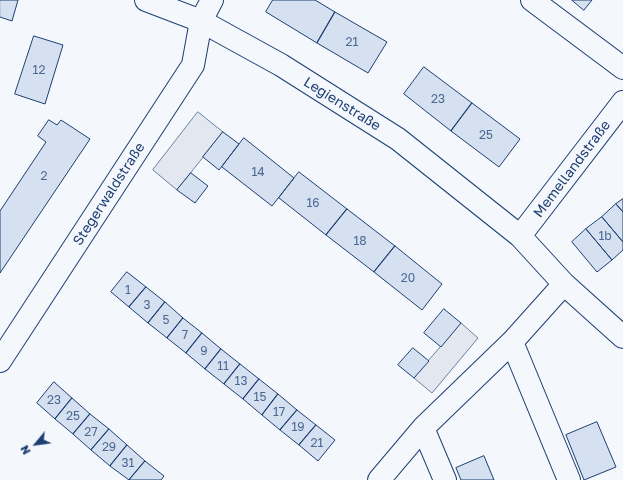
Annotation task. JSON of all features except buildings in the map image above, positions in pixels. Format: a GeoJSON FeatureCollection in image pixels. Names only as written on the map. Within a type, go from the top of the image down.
{"type":"FeatureCollection","features":[{"type":"Feature","properties":{"kind":"street","name":"Legienstraße"},"geometry":{"type":"LineString","coordinates":[[146,0],[201,21],[281,65],[398,139],[520,236],[564,284],[623,337]]}},
{"type":"Feature","properties":{"kind":"street","name":"Stegerwaldstraße"},"geometry":{"type":"LineString","coordinates":[[0,361],[193,66],[201,21],[212,0]]}},
{"type":"Feature","properties":{"kind":"street"},"geometry":{"type":"LineString","coordinates":[[532,0],[623,68]]}},
{"type":"Feature","properties":{"kind":"street","name":"Memellandstraße"},"geometry":{"type":"LineString","coordinates":[[520,236],[623,102]]}},
{"type":"Feature","properties":{"kind":"street"},"geometry":{"type":"LineString","coordinates":[[379,480],[423,428],[512,342],[564,284]]}},
{"type":"Feature","properties":{"kind":"street"},"geometry":{"type":"LineString","coordinates":[[512,342],[568,480]]}},
{"type":"Feature","properties":{"kind":"street"},"geometry":{"type":"LineString","coordinates":[[423,428],[445,480]]}},
{"type":"Feature","properties":{"kind":"shaded area"},"geometry":{"type":"Polygon","coordinates":[[[198,112],[223,132],[177,190],[153,170],[198,112]]]}},
{"type":"Feature","properties":{"kind":"shaded area"},"geometry":{"type":"Polygon","coordinates":[[[461,323],[478,338],[432,393],[414,378],[461,323]]]}}]}
